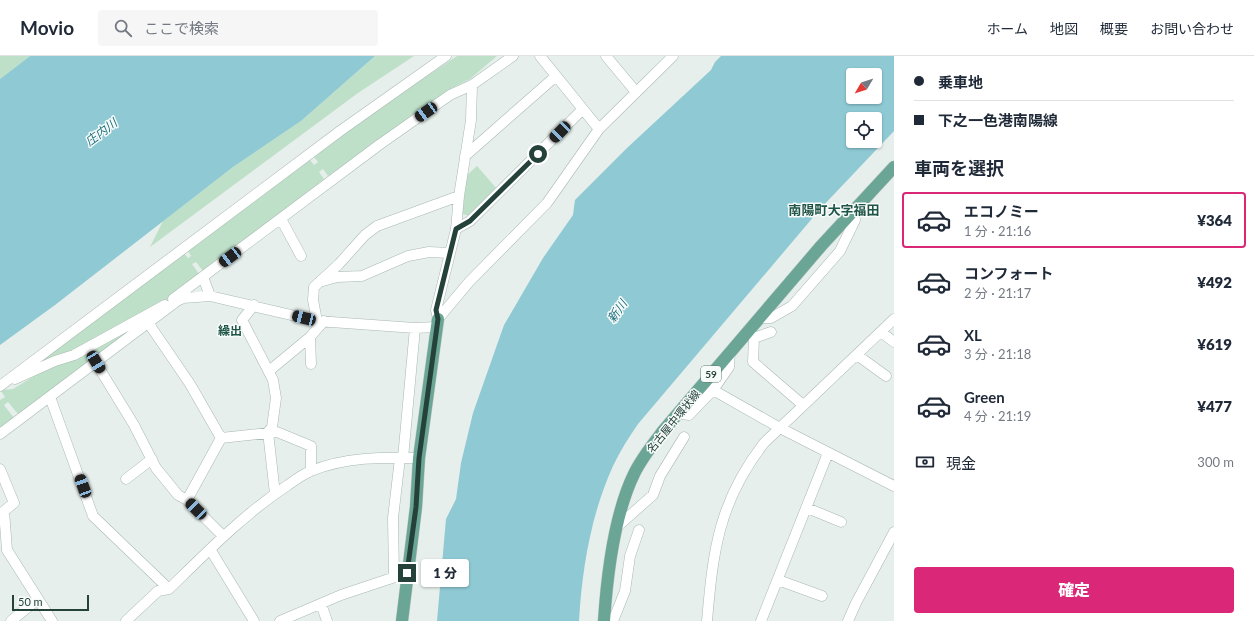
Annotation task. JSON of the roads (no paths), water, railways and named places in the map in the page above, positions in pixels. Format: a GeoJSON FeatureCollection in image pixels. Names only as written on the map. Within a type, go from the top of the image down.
{"type":"FeatureCollection","features":[{"type":"Feature","properties":{"kind":"main road","name":"名古屋中環状線"},"geometry":{"type":"LineString","coordinates":[[604,621],[607,576],[623,502],[634,474],[663,431],[678,413],[730,352],[751,334],[759,318],[850,214],[894,167]]}},
{"type":"Feature","properties":{"kind":"main road"},"geometry":{"type":"LineString","coordinates":[[402,621],[416,507],[419,458],[437,323]]}},
{"type":"Feature","properties":{"kind":"street"},"geometry":{"type":"LineString","coordinates":[[0,386],[340,131],[446,56]]}},
{"type":"Feature","properties":{"kind":"street"},"geometry":{"type":"LineString","coordinates":[[9,380],[19,379],[55,361],[74,355],[164,305],[450,95],[472,84],[512,56]]}},
{"type":"Feature","properties":{"kind":"street"},"geometry":{"type":"LineString","coordinates":[[540,56],[599,129]]}},
{"type":"Feature","properties":{"kind":"street"},"geometry":{"type":"LineString","coordinates":[[606,56],[636,92]]}},
{"type":"Feature","properties":{"kind":"street"},"geometry":{"type":"LineString","coordinates":[[164,305],[183,298],[210,296],[320,321],[415,328],[437,323],[469,282],[547,203],[599,129],[673,56]]}},
{"type":"Feature","properties":{"kind":"street"},"geometry":{"type":"LineString","coordinates":[[465,156],[556,76]]}},
{"type":"Feature","properties":{"kind":"street"},"geometry":{"type":"LineString","coordinates":[[437,323],[436,310],[456,229],[459,196],[471,120],[472,84]]}},
{"type":"Feature","properties":{"kind":"street"},"geometry":{"type":"LineString","coordinates":[[456,229],[470,221],[583,109]]}},
{"type":"Feature","properties":{"kind":"street"},"geometry":{"type":"LineString","coordinates":[[320,321],[313,300],[314,287],[339,264],[364,235],[377,226],[459,196]]}},
{"type":"Feature","properties":{"kind":"street"},"geometry":{"type":"LineString","coordinates":[[759,318],[771,318],[792,306],[840,251],[855,220],[850,214]]}},
{"type":"Feature","properties":{"kind":"street"},"geometry":{"type":"LineString","coordinates":[[281,219],[301,256]]}},
{"type":"Feature","properties":{"kind":"street"},"geometry":{"type":"LineString","coordinates":[[318,284],[337,277],[362,276],[408,256],[429,252],[450,253]]}},
{"type":"Feature","properties":{"kind":"street"},"geometry":{"type":"LineString","coordinates":[[203,277],[210,296]]}},
{"type":"Feature","properties":{"kind":"street"},"geometry":{"type":"LineString","coordinates":[[0,434],[149,324],[177,301]]}},
{"type":"Feature","properties":{"kind":"street"},"geometry":{"type":"LineString","coordinates":[[254,305],[242,320],[274,380],[276,398],[272,427],[268,432],[275,494]]}},
{"type":"Feature","properties":{"kind":"street"},"geometry":{"type":"LineString","coordinates":[[708,621],[717,538],[738,482],[749,463],[764,443],[894,319]]}},
{"type":"Feature","properties":{"kind":"street"},"geometry":{"type":"LineString","coordinates":[[269,371],[310,337],[320,321]]}},
{"type":"Feature","properties":{"kind":"street"},"geometry":{"type":"LineString","coordinates":[[149,324],[190,384],[221,438]]}},
{"type":"Feature","properties":{"kind":"street"},"geometry":{"type":"LineString","coordinates":[[394,577],[393,518],[402,458],[415,328]]}},
{"type":"Feature","properties":{"kind":"street"},"geometry":{"type":"LineString","coordinates":[[771,332],[751,334],[753,362],[803,405]]}},
{"type":"Feature","properties":{"kind":"street"},"geometry":{"type":"LineString","coordinates":[[881,332],[894,342]]}},
{"type":"Feature","properties":{"kind":"street"},"geometry":{"type":"LineString","coordinates":[[310,337],[311,364]]}},
{"type":"Feature","properties":{"kind":"street"},"geometry":{"type":"LineString","coordinates":[[678,413],[689,414],[713,390],[729,367],[730,352]]}},
{"type":"Feature","properties":{"kind":"street"},"geometry":{"type":"LineString","coordinates":[[857,354],[886,376]]}},
{"type":"Feature","properties":{"kind":"street"},"geometry":{"type":"LineString","coordinates":[[96,362],[134,425],[156,468],[178,495],[187,500],[222,536]]}},
{"type":"Feature","properties":{"kind":"street"},"geometry":{"type":"LineString","coordinates":[[713,390],[780,428],[894,486]]}},
{"type":"Feature","properties":{"kind":"street"},"geometry":{"type":"LineString","coordinates":[[50,397],[93,516],[169,589]]}},
{"type":"Feature","properties":{"kind":"street"},"geometry":{"type":"LineString","coordinates":[[221,438],[276,432],[311,446],[311,471]]}},
{"type":"Feature","properties":{"kind":"street"},"geometry":{"type":"LineString","coordinates":[[618,526],[652,495],[660,476],[684,437]]}},
{"type":"Feature","properties":{"kind":"street"},"geometry":{"type":"LineString","coordinates":[[187,500],[221,438]]}},
{"type":"Feature","properties":{"kind":"street"},"geometry":{"type":"LineString","coordinates":[[761,621],[828,453]]}},
{"type":"Feature","properties":{"kind":"street"},"geometry":{"type":"LineString","coordinates":[[126,621],[158,591],[169,589],[222,536],[275,494],[311,471],[336,463],[419,458]]}},
{"type":"Feature","properties":{"kind":"street"},"geometry":{"type":"LineString","coordinates":[[126,479],[152,459]]}},
{"type":"Feature","properties":{"kind":"street"},"geometry":{"type":"LineString","coordinates":[[0,469],[14,503],[4,510],[8,550],[52,621]]}},
{"type":"Feature","properties":{"kind":"street"},"geometry":{"type":"LineString","coordinates":[[807,508],[841,522]]}},
{"type":"Feature","properties":{"kind":"street"},"geometry":{"type":"LineString","coordinates":[[613,621],[625,591],[630,556],[639,530]]}},
{"type":"Feature","properties":{"kind":"street"},"geometry":{"type":"LineString","coordinates":[[848,621],[894,532]]}},
{"type":"Feature","properties":{"kind":"street"},"geometry":{"type":"LineString","coordinates":[[210,549],[254,621]]}},
{"type":"Feature","properties":{"kind":"street"},"geometry":{"type":"LineString","coordinates":[[280,621],[301,611],[407,573]]}},
{"type":"Feature","properties":{"kind":"street"},"geometry":{"type":"LineString","coordinates":[[778,580],[822,596]]}},
{"type":"Feature","properties":{"kind":"street"},"geometry":{"type":"LineString","coordinates":[[16,620],[38,599]]}},
{"type":"Feature","properties":{"kind":"street"},"geometry":{"type":"LineString","coordinates":[[321,604],[326,621]]}},
{"type":"Feature","properties":{"kind":"water","name":"庄内川"},"geometry":{"type":"Polygon","coordinates":[[[30,56],[375,56],[301,121],[233,167],[55,305],[0,345],[0,79],[30,56]]]}},
{"type":"Feature","properties":{"kind":"water","name":"新川"},"geometry":{"type":"Polygon","coordinates":[[[721,56],[894,56],[894,131],[882,144],[882,112],[846,112],[846,148],[878,148],[821,208],[638,424],[628,439],[605,484],[593,522],[582,582],[579,621],[437,621],[446,519],[456,499],[461,463],[473,413],[504,325],[543,258],[573,215],[575,200],[627,148],[711,70],[715,62],[721,56]]]}},
{"type":"Feature","properties":{"kind":"district","name":"南陽町大字福田"},"geometry":{"type":"Point","coordinates":[834,210]}},
{"type":"Feature","properties":{"kind":"district","name":"繰出"},"geometry":{"type":"Point","coordinates":[230,330]}}]}
